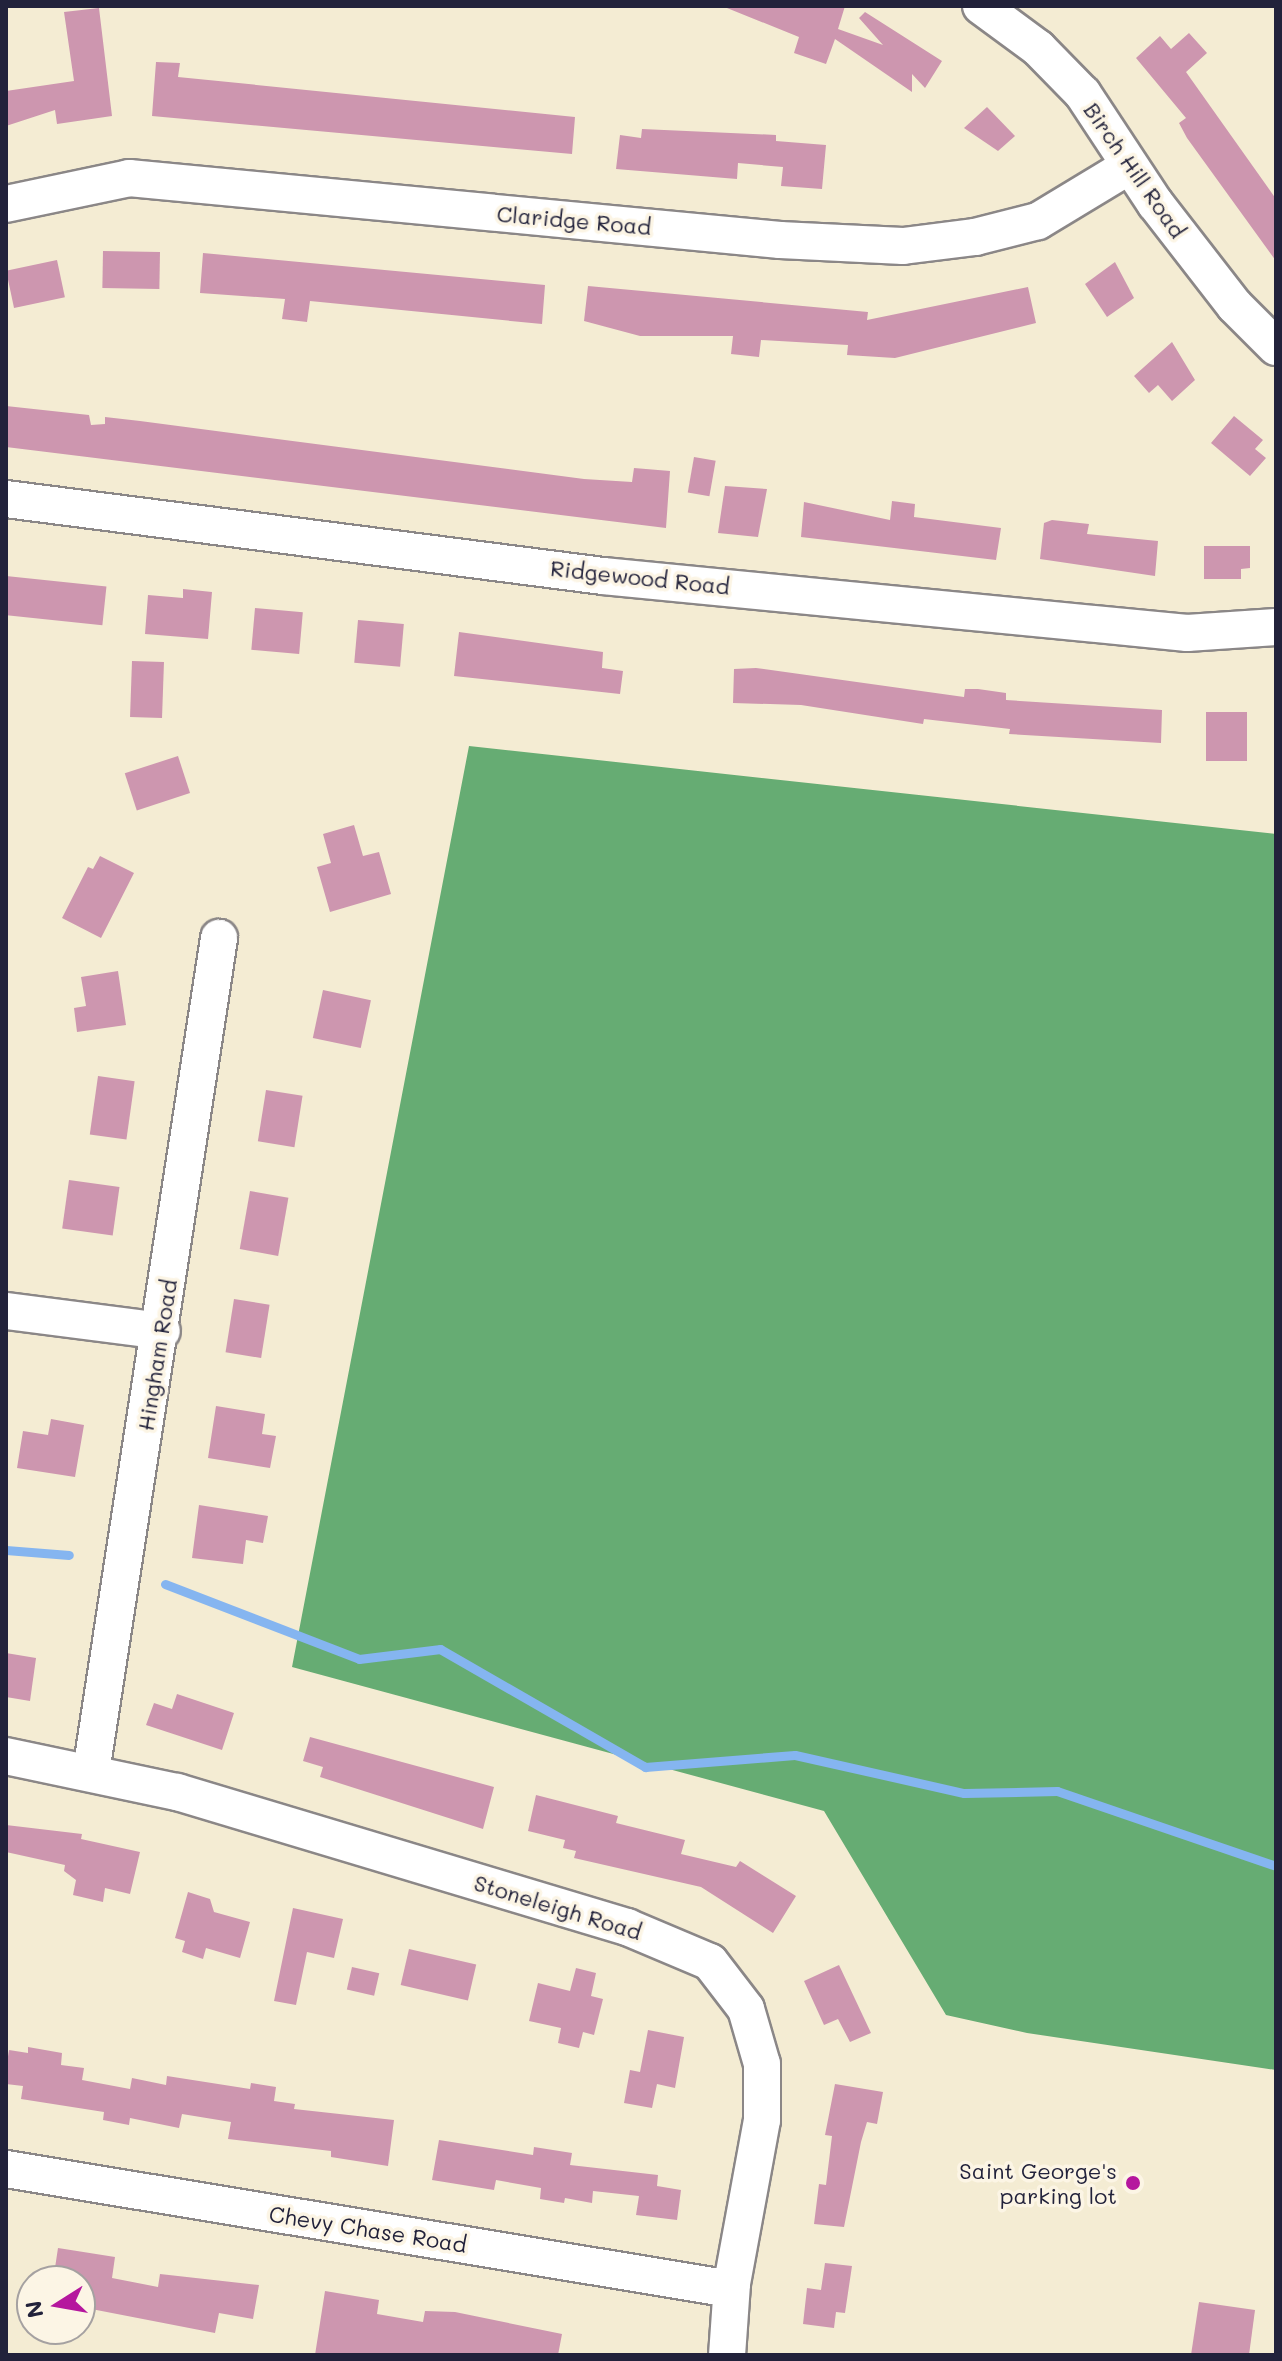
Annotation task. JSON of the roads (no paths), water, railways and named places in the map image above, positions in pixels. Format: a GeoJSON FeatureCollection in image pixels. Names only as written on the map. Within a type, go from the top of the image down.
{"type":"FeatureCollection","features":[{"type":"Feature","properties":{"kind":"street","name":"Birch Hill Road"},"geometry":{"type":"LineString","coordinates":[[981,6],[1038,48],[1083,94],[1129,166],[1235,306],[1276,347]]}},
{"type":"Feature","properties":{"kind":"street","name":"Claridge Road"},"geometry":{"type":"LineString","coordinates":[[6,204],[129,178],[780,240],[903,246],[975,237],[1038,221],[1129,166]]}},
{"type":"Feature","properties":{"kind":"street","name":"Ridgewood Road"},"geometry":{"type":"LineString","coordinates":[[6,499],[603,576],[1187,633],[1276,627]]}},
{"type":"Feature","properties":{"kind":"street","name":"Hingham Road"},"geometry":{"type":"LineString","coordinates":[[91,1772],[162,1331],[219,938]]}},
{"type":"Feature","properties":{"kind":"street"},"geometry":{"type":"LineString","coordinates":[[6,1311],[162,1331]]}},
{"type":"Feature","properties":{"kind":"street","name":"Stoneleigh Road"},"geometry":{"type":"LineString","coordinates":[[6,1756],[177,1792],[627,1927],[710,1962],[746,2009],[762,2064],[762,2120],[731,2289],[727,2355]]}},
{"type":"Feature","properties":{"kind":"street","name":"Chevy Chase Road"},"geometry":{"type":"LineString","coordinates":[[6,2169],[731,2289]]}},
{"type":"Feature","properties":{"kind":"waterway"},"geometry":{"type":"LineString","coordinates":[[6,1550],[69,1555]]}},
{"type":"Feature","properties":{"kind":"waterway"},"geometry":{"type":"LineString","coordinates":[[165,1584],[359,1659],[440,1649],[645,1767],[795,1755],[964,1793],[1057,1791],[1276,1866]]}},
{"type":"Feature","properties":{"kind":"place","name":"Saint George's parking lot"},"geometry":{"type":"Point","coordinates":[1133,2183]}}]}
